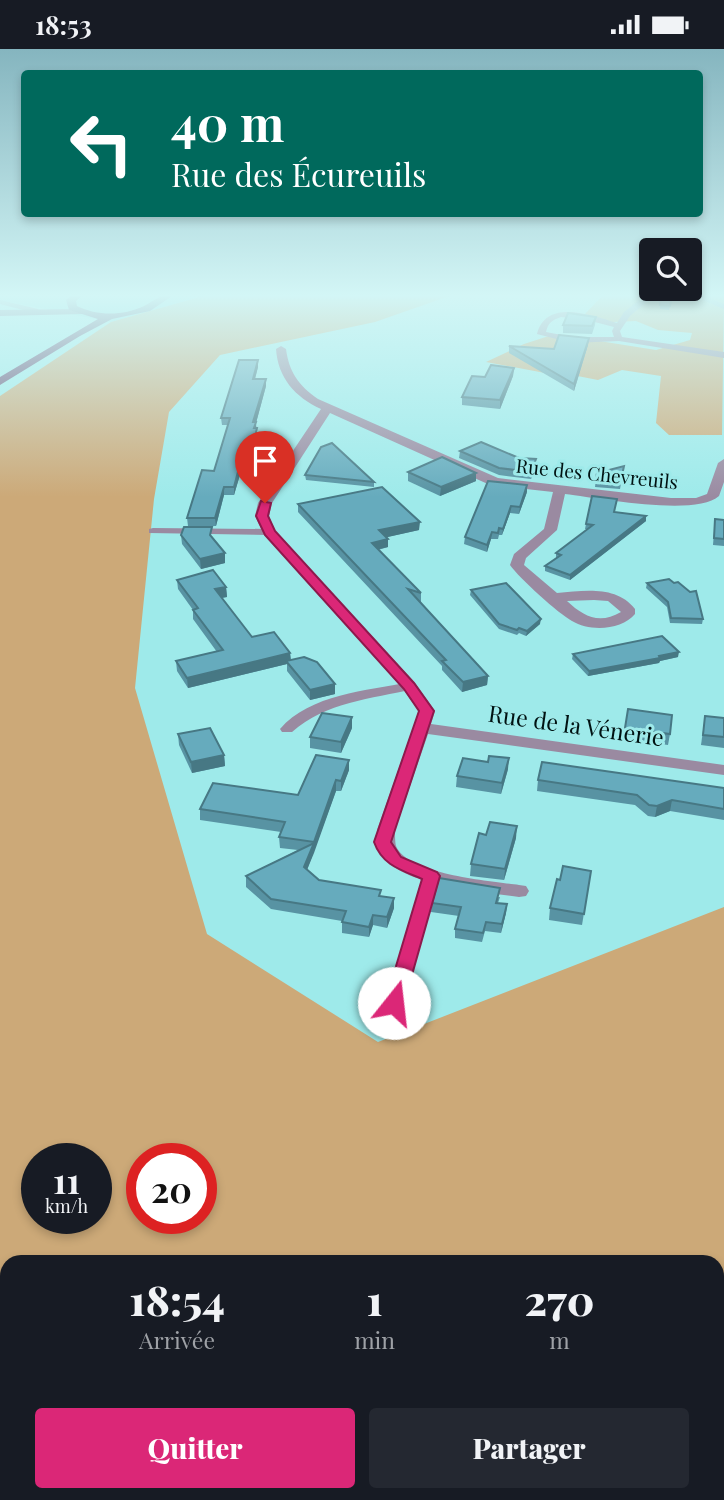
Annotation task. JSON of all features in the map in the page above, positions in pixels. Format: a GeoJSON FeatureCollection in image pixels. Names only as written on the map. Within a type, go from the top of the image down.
{"type":"FeatureCollection","features":[{"type":"Feature","properties":{"kind":"main road"},"geometry":{"type":"LineString","coordinates":[[0,382],[32,362]]}},
{"type":"Feature","properties":{"kind":"street","name":"Rue des Chevreuils"},"geometry":{"type":"LineString","coordinates":[[283,362],[290,380],[304,394],[327,409],[486,479],[507,485],[671,502],[698,502],[713,496],[724,463]]}},
{"type":"Feature","properties":{"kind":"street"},"geometry":{"type":"LineString","coordinates":[[327,409],[265,503],[262,516],[269,532],[409,686],[427,711],[383,842],[386,850],[395,861],[431,876],[519,891]]}},
{"type":"Feature","properties":{"kind":"street"},"geometry":{"type":"LineString","coordinates":[[554,598],[519,568],[517,561],[553,525],[560,490]]}},
{"type":"Feature","properties":{"kind":"street","name":"Rue de la Vénerie"},"geometry":{"type":"LineString","coordinates":[[422,728],[724,770]]}},
{"type":"Feature","properties":{"kind":"lane"},"geometry":{"type":"LineString","coordinates":[[153,531],[269,532]]}},
{"type":"Feature","properties":{"kind":"lane"},"geometry":{"type":"LineString","coordinates":[[287,729],[295,720],[313,709],[409,686]]}},
{"type":"Feature","properties":{"kind":"lane"},"geometry":{"type":"LineString","coordinates":[[394,1003],[431,876]]}},
{"type":"Feature","properties":{"kind":"shaded area"},"geometry":{"type":"Polygon","coordinates":[[[51,362],[214,362],[169,412],[154,499],[135,688],[207,934],[378,1042],[724,907],[724,1255],[0,1255],[0,396],[51,362]]]}},
{"type":"Feature","properties":{"kind":"shaded area"},"geometry":{"type":"Polygon","coordinates":[[[486,362],[723,362],[722,435],[669,435],[656,423],[661,376],[622,370],[598,380],[562,373],[545,373],[486,362]]]}},
{"type":"Feature","properties":{"kind":"building"},"geometry":{"type":"Polygon","coordinates":[[[238,362],[258,362],[253,379],[266,379],[253,422],[256,422],[254,428],[257,428],[249,460],[241,460],[234,487],[224,487],[215,518],[187,518],[202,470],[214,471],[230,418],[221,418],[238,362]]]}},
{"type":"Feature","properties":{"kind":"building"},"geometry":{"type":"Polygon","coordinates":[[[536,362],[581,362],[574,384],[536,362]]]}},
{"type":"Feature","properties":{"kind":"building"},"geometry":{"type":"Polygon","coordinates":[[[491,365],[514,368],[500,400],[462,397],[472,376],[485,377],[491,365]]]}},
{"type":"Feature","properties":{"kind":"building"},"geometry":{"type":"Polygon","coordinates":[[[481,442],[519,458],[536,459],[531,472],[499,468],[460,451],[481,442]]]}},
{"type":"Feature","properties":{"kind":"building"},"geometry":{"type":"Polygon","coordinates":[[[332,443],[374,482],[305,475],[321,447],[332,443]]]}},
{"type":"Feature","properties":{"kind":"building"},"geometry":{"type":"Polygon","coordinates":[[[442,457],[476,473],[441,487],[408,472],[442,457]]]}},
{"type":"Feature","properties":{"kind":"building"},"geometry":{"type":"Polygon","coordinates":[[[624,466],[621,480],[596,478],[597,473],[624,466]]]}},
{"type":"Feature","properties":{"kind":"building"},"geometry":{"type":"Polygon","coordinates":[[[488,481],[527,485],[520,507],[511,506],[503,529],[499,528],[498,533],[492,532],[487,545],[465,537],[488,481]]]}},
{"type":"Feature","properties":{"kind":"building"},"geometry":{"type":"Polygon","coordinates":[[[382,487],[420,522],[379,530],[388,539],[372,543],[421,593],[408,589],[488,676],[463,682],[442,661],[446,660],[298,504],[382,487]]]}},
{"type":"Feature","properties":{"kind":"building"},"geometry":{"type":"Polygon","coordinates":[[[592,496],[617,499],[614,512],[646,516],[570,575],[545,566],[561,555],[556,553],[593,525],[586,524],[592,496]]]}},
{"type":"Feature","properties":{"kind":"building"},"geometry":{"type":"Polygon","coordinates":[[[715,519],[724,520],[724,539],[714,538],[715,519]]]}},
{"type":"Feature","properties":{"kind":"building"},"geometry":{"type":"Polygon","coordinates":[[[184,527],[212,527],[210,535],[225,553],[200,559],[181,535],[184,527]]]}},
{"type":"Feature","properties":{"kind":"building"},"geometry":{"type":"Polygon","coordinates":[[[213,570],[226,587],[215,589],[252,637],[274,632],[290,653],[187,678],[176,661],[223,650],[193,610],[198,608],[177,580],[213,570]]]}},
{"type":"Feature","properties":{"kind":"building"},"geometry":{"type":"Polygon","coordinates":[[[669,579],[674,583],[678,582],[690,592],[696,591],[703,619],[671,618],[668,602],[647,583],[669,579]]]}},
{"type":"Feature","properties":{"kind":"building"},"geometry":{"type":"Polygon","coordinates":[[[506,583],[541,619],[527,631],[499,624],[471,590],[506,583]]]}},
{"type":"Feature","properties":{"kind":"building"},"geometry":{"type":"Polygon","coordinates":[[[662,636],[679,652],[589,671],[573,654],[662,636]]]}},
{"type":"Feature","properties":{"kind":"building"},"geometry":{"type":"Polygon","coordinates":[[[304,657],[317,662],[335,684],[310,690],[286,661],[304,657]]]}},
{"type":"Feature","properties":{"kind":"building"},"geometry":{"type":"Polygon","coordinates":[[[628,709],[672,715],[670,734],[625,728],[628,709]]]}},
{"type":"Feature","properties":{"kind":"building"},"geometry":{"type":"Polygon","coordinates":[[[322,713],[352,717],[341,742],[310,737],[322,713]]]}},
{"type":"Feature","properties":{"kind":"building"},"geometry":{"type":"Polygon","coordinates":[[[705,716],[724,718],[724,737],[703,735],[705,716]]]}},
{"type":"Feature","properties":{"kind":"building"},"geometry":{"type":"Polygon","coordinates":[[[210,728],[224,755],[191,762],[178,734],[210,728]]]}},
{"type":"Feature","properties":{"kind":"building"},"geometry":{"type":"Polygon","coordinates":[[[316,755],[349,760],[341,781],[336,780],[314,842],[279,837],[285,822],[200,809],[213,783],[298,795],[316,755]]]}},
{"type":"Feature","properties":{"kind":"building"},"geometry":{"type":"Polygon","coordinates":[[[489,756],[509,758],[502,783],[457,776],[463,758],[488,762],[489,756]]]}},
{"type":"Feature","properties":{"kind":"building"},"geometry":{"type":"Polygon","coordinates":[[[542,762],[724,788],[724,809],[672,800],[657,806],[649,805],[637,795],[538,780],[542,762]]]}},
{"type":"Feature","properties":{"kind":"building"},"geometry":{"type":"Polygon","coordinates":[[[490,822],[517,826],[505,869],[471,864],[479,833],[486,835],[490,822]]]}},
{"type":"Feature","properties":{"kind":"building"},"geometry":{"type":"Polygon","coordinates":[[[314,843],[304,867],[319,880],[381,890],[379,896],[394,898],[387,917],[373,915],[369,927],[342,922],[346,911],[271,899],[246,876],[314,843]]]}},
{"type":"Feature","properties":{"kind":"building"},"geometry":{"type":"Polygon","coordinates":[[[563,866],[591,871],[584,914],[550,908],[563,866]]]}},
{"type":"Feature","properties":{"kind":"building"},"geometry":{"type":"Polygon","coordinates":[[[439,878],[500,888],[496,903],[507,904],[502,924],[486,922],[483,933],[455,929],[461,907],[432,903],[439,878]]]}},
{"type":"Feature","properties":{"kind":"route"},"geometry":{"type":"LineString","coordinates":[[265,503],[262,516],[269,532],[409,686],[427,711],[383,842],[395,861],[431,876],[394,1003]]}}]}
